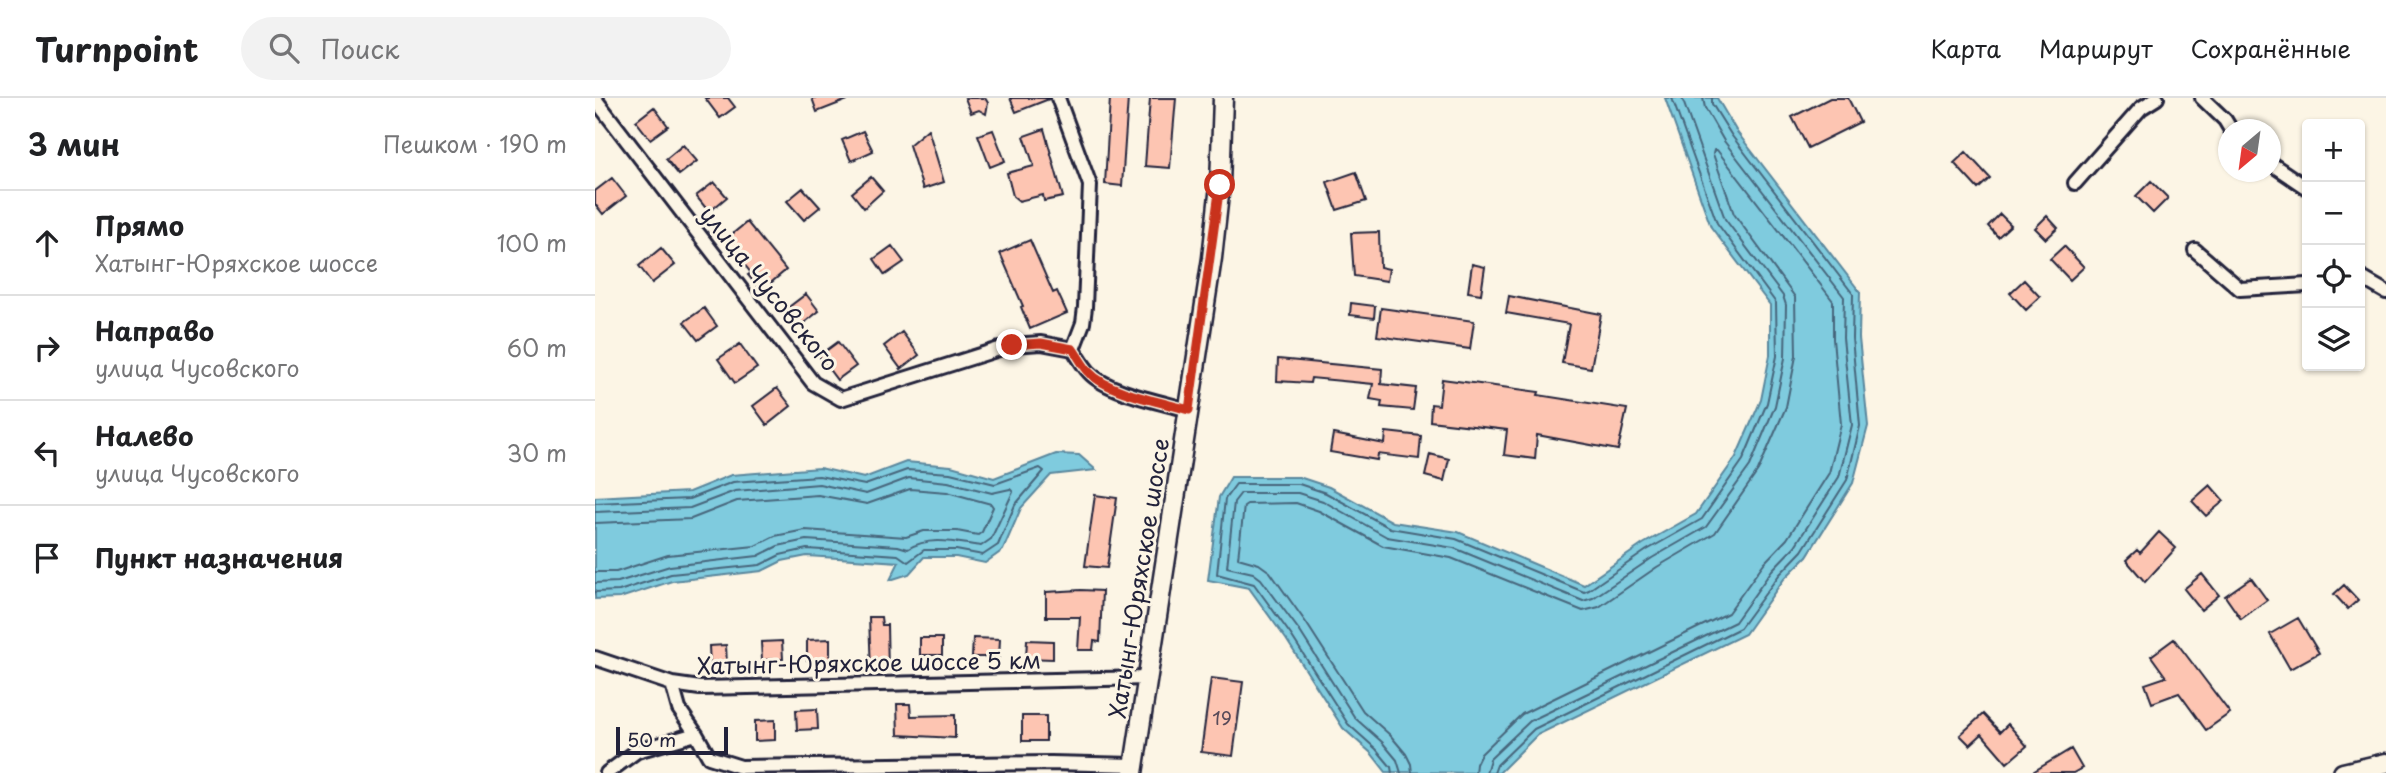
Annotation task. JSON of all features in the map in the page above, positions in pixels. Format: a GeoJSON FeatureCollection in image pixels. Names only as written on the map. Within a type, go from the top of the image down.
{"type":"FeatureCollection","features":[{"type":"Feature","properties":{"kind":"main road","name":"Хатынг-Юряхское шоссе"},"geometry":{"type":"LineString","coordinates":[[1134,769],[1189,410],[1220,185],[1223,98]]}},
{"type":"Feature","properties":{"kind":"main road"},"geometry":{"type":"LineString","coordinates":[[2343,773],[2386,763]]}},
{"type":"Feature","properties":{"kind":"street"},"geometry":{"type":"LineString","coordinates":[[1058,98],[1090,185],[1085,307],[1083,323],[1073,349],[1089,373],[1102,382],[1189,410]]}},
{"type":"Feature","properties":{"kind":"street"},"geometry":{"type":"LineString","coordinates":[[2075,183],[2141,108],[2157,98]]}},
{"type":"Feature","properties":{"kind":"street"},"geometry":{"type":"LineString","coordinates":[[2202,98],[2224,119]]}},
{"type":"Feature","properties":{"kind":"street","name":"улица Чусовского"},"geometry":{"type":"LineString","coordinates":[[595,99],[813,383],[841,400],[1012,345],[1041,343],[1073,349]]}},
{"type":"Feature","properties":{"kind":"street"},"geometry":{"type":"LineString","coordinates":[[2281,170],[2302,185]]}},
{"type":"Feature","properties":{"kind":"street"},"geometry":{"type":"LineString","coordinates":[[2195,250],[2240,289],[2302,285]]}},
{"type":"Feature","properties":{"kind":"street"},"geometry":{"type":"LineString","coordinates":[[2365,282],[2386,292]]}},
{"type":"Feature","properties":{"kind":"street","name":"Хатынг-Юряхское шоссе 5 км"},"geometry":{"type":"LineString","coordinates":[[595,657],[672,684],[700,688],[1148,678]]}},
{"type":"Feature","properties":{"kind":"street"},"geometry":{"type":"LineString","coordinates":[[672,684],[679,709],[709,757],[741,767],[1051,763],[1134,769]]}},
{"type":"Feature","properties":{"kind":"street"},"geometry":{"type":"LineString","coordinates":[[607,773],[637,751],[696,734]]}},
{"type":"Feature","properties":{"kind":"water"},"geometry":{"type":"Polygon","coordinates":[[[1665,98],[1717,98],[1737,132],[1860,292],[1859,338],[1868,426],[1853,483],[1807,556],[1784,579],[1745,634],[1537,735],[1499,773],[1386,772],[1371,753],[1343,728],[1286,639],[1249,588],[1208,580],[1219,497],[1231,477],[1299,477],[1329,487],[1393,522],[1458,532],[1584,585],[1643,544],[1696,514],[1736,457],[1761,400],[1770,355],[1770,305],[1711,227],[1665,98]]]}},
{"type":"Feature","properties":{"kind":"water"},"geometry":{"type":"Polygon","coordinates":[[[1056,454],[1079,455],[1096,470],[1051,475],[1021,508],[1003,550],[985,563],[956,557],[924,557],[909,574],[890,580],[899,562],[807,556],[782,561],[762,571],[672,581],[620,598],[595,599],[595,497],[689,492],[731,475],[820,468],[864,478],[906,462],[951,466],[994,478],[1056,454]]]}},
{"type":"Feature","properties":{"kind":"building"},"geometry":{"type":"Polygon","coordinates":[[[705,98],[728,98],[735,107],[720,118],[705,98]]]}},
{"type":"Feature","properties":{"kind":"building"},"geometry":{"type":"Polygon","coordinates":[[[812,98],[850,98],[850,99],[817,112],[812,98]]]}},
{"type":"Feature","properties":{"kind":"building"},"geometry":{"type":"Polygon","coordinates":[[[965,98],[985,98],[988,103],[986,114],[979,110],[971,113],[965,98]]]}},
{"type":"Feature","properties":{"kind":"building"},"geometry":{"type":"Polygon","coordinates":[[[1010,98],[1049,98],[1049,99],[1016,112],[1010,98]]]}},
{"type":"Feature","properties":{"kind":"building"},"geometry":{"type":"Polygon","coordinates":[[[1110,98],[1128,98],[1122,186],[1105,184],[1110,98]]]}},
{"type":"Feature","properties":{"kind":"building"},"geometry":{"type":"Polygon","coordinates":[[[1150,98],[1176,98],[1170,168],[1145,166],[1150,98]]]}},
{"type":"Feature","properties":{"kind":"building"},"geometry":{"type":"Polygon","coordinates":[[[1830,98],[1848,98],[1860,122],[1808,148],[1792,117],[1830,98]]]}},
{"type":"Feature","properties":{"kind":"building"},"geometry":{"type":"Polygon","coordinates":[[[654,107],[668,126],[650,139],[636,121],[654,107]]]}},
{"type":"Feature","properties":{"kind":"building"},"geometry":{"type":"Polygon","coordinates":[[[928,129],[944,182],[923,189],[909,145],[928,129]]]}},
{"type":"Feature","properties":{"kind":"building"},"geometry":{"type":"Polygon","coordinates":[[[1044,129],[1063,197],[1044,201],[1043,195],[1019,201],[1013,196],[1007,173],[1034,166],[1024,136],[1044,129]]]}},
{"type":"Feature","properties":{"kind":"building"},"geometry":{"type":"Polygon","coordinates":[[[993,130],[1005,161],[990,167],[978,135],[993,130]]]}},
{"type":"Feature","properties":{"kind":"building"},"geometry":{"type":"Polygon","coordinates":[[[863,131],[873,151],[851,161],[842,140],[863,131]]]}},
{"type":"Feature","properties":{"kind":"building"},"geometry":{"type":"Polygon","coordinates":[[[683,145],[697,161],[679,175],[666,159],[683,145]]]}},
{"type":"Feature","properties":{"kind":"building"},"geometry":{"type":"Polygon","coordinates":[[[1966,152],[1990,178],[1978,189],[1954,163],[1966,152]]]}},
{"type":"Feature","properties":{"kind":"building"},"geometry":{"type":"Polygon","coordinates":[[[1356,172],[1366,201],[1337,210],[1327,182],[1356,172]]]}},
{"type":"Feature","properties":{"kind":"building"},"geometry":{"type":"Polygon","coordinates":[[[871,177],[883,191],[864,208],[852,193],[871,177]]]}},
{"type":"Feature","properties":{"kind":"building"},"geometry":{"type":"Polygon","coordinates":[[[612,178],[626,196],[603,214],[595,204],[595,191],[612,178]]]}},
{"type":"Feature","properties":{"kind":"building"},"geometry":{"type":"Polygon","coordinates":[[[2151,181],[2168,198],[2153,213],[2136,196],[2151,181]]]}},
{"type":"Feature","properties":{"kind":"building"},"geometry":{"type":"Polygon","coordinates":[[[714,182],[727,197],[709,212],[696,196],[714,182]]]}},
{"type":"Feature","properties":{"kind":"building"},"geometry":{"type":"Polygon","coordinates":[[[803,188],[820,207],[804,220],[787,201],[803,188]]]}},
{"type":"Feature","properties":{"kind":"building"},"geometry":{"type":"Polygon","coordinates":[[[2000,214],[2011,225],[1998,237],[1988,226],[2000,214]]]}},
{"type":"Feature","properties":{"kind":"building"},"geometry":{"type":"Polygon","coordinates":[[[2047,216],[2058,228],[2046,239],[2035,228],[2047,216]]]}},
{"type":"Feature","properties":{"kind":"building"},"geometry":{"type":"Polygon","coordinates":[[[747,222],[786,270],[761,291],[748,275],[751,273],[725,240],[747,222]]]}},
{"type":"Feature","properties":{"kind":"building"},"geometry":{"type":"Polygon","coordinates":[[[1379,232],[1380,267],[1389,269],[1387,281],[1354,276],[1351,233],[1379,232]]]}},
{"type":"Feature","properties":{"kind":"building"},"geometry":{"type":"Polygon","coordinates":[[[1030,240],[1053,293],[1057,291],[1067,313],[1030,329],[1000,253],[1030,240]]]}},
{"type":"Feature","properties":{"kind":"building"},"geometry":{"type":"Polygon","coordinates":[[[892,246],[904,262],[885,275],[874,259],[892,246]]]}},
{"type":"Feature","properties":{"kind":"building"},"geometry":{"type":"Polygon","coordinates":[[[2064,246],[2084,267],[2070,280],[2050,259],[2064,246]]]}},
{"type":"Feature","properties":{"kind":"building"},"geometry":{"type":"Polygon","coordinates":[[[661,248],[675,265],[652,283],[639,266],[661,248]]]}},
{"type":"Feature","properties":{"kind":"building"},"geometry":{"type":"Polygon","coordinates":[[[1472,264],[1485,267],[1481,294],[1468,292],[1472,264]]]}},
{"type":"Feature","properties":{"kind":"building"},"geometry":{"type":"Polygon","coordinates":[[[2024,280],[2040,297],[2026,310],[2010,293],[2024,280]]]}},
{"type":"Feature","properties":{"kind":"building"},"geometry":{"type":"Polygon","coordinates":[[[806,294],[819,311],[795,330],[781,313],[806,294]]]}},
{"type":"Feature","properties":{"kind":"building"},"geometry":{"type":"Polygon","coordinates":[[[1509,296],[1601,314],[1591,368],[1562,363],[1569,324],[1506,313],[1509,296]]]}},
{"type":"Feature","properties":{"kind":"building"},"geometry":{"type":"Polygon","coordinates":[[[1351,303],[1375,306],[1374,318],[1350,315],[1351,303]]]}},
{"type":"Feature","properties":{"kind":"building"},"geometry":{"type":"Polygon","coordinates":[[[704,308],[717,326],[698,340],[684,322],[704,308]]]}},
{"type":"Feature","properties":{"kind":"building"},"geometry":{"type":"Polygon","coordinates":[[[1381,308],[1474,321],[1470,349],[1377,336],[1381,308]]]}},
{"type":"Feature","properties":{"kind":"building"},"geometry":{"type":"Polygon","coordinates":[[[902,332],[919,355],[901,369],[884,346],[902,332]]]}},
{"type":"Feature","properties":{"kind":"building"},"geometry":{"type":"Polygon","coordinates":[[[838,342],[856,366],[837,380],[819,356],[838,342]]]}},
{"type":"Feature","properties":{"kind":"building"},"geometry":{"type":"Polygon","coordinates":[[[740,344],[757,368],[735,383],[718,359],[740,344]]]}},
{"type":"Feature","properties":{"kind":"building"},"geometry":{"type":"Polygon","coordinates":[[[1278,359],[1382,369],[1381,384],[1416,388],[1413,410],[1381,407],[1382,401],[1370,399],[1373,384],[1311,378],[1310,383],[1277,381],[1278,359]]]}},
{"type":"Feature","properties":{"kind":"building"},"geometry":{"type":"Polygon","coordinates":[[[1442,379],[1539,392],[1538,395],[1627,409],[1618,450],[1537,435],[1535,459],[1504,455],[1507,430],[1430,421],[1431,404],[1439,405],[1442,379]]]}},
{"type":"Feature","properties":{"kind":"building"},"geometry":{"type":"Polygon","coordinates":[[[777,388],[791,406],[767,425],[753,406],[777,388]]]}},
{"type":"Feature","properties":{"kind":"building"},"geometry":{"type":"Polygon","coordinates":[[[1386,432],[1421,436],[1419,459],[1378,454],[1377,460],[1330,452],[1333,434],[1385,444],[1386,432]]]}},
{"type":"Feature","properties":{"kind":"building"},"geometry":{"type":"Polygon","coordinates":[[[1430,454],[1449,459],[1444,481],[1425,476],[1430,454]]]}},
{"type":"Feature","properties":{"kind":"building"},"geometry":{"type":"Polygon","coordinates":[[[2210,485],[2224,501],[2206,516],[2192,501],[2210,485]]]}},
{"type":"Feature","properties":{"kind":"building"},"geometry":{"type":"Polygon","coordinates":[[[1095,495],[1117,498],[1107,568],[1085,566],[1095,495]]]}},
{"type":"Feature","properties":{"kind":"building"},"geometry":{"type":"Polygon","coordinates":[[[2159,532],[2176,548],[2145,582],[2126,560],[2137,550],[2140,553],[2159,532]]]}},
{"type":"Feature","properties":{"kind":"building"},"geometry":{"type":"Polygon","coordinates":[[[2202,574],[2219,595],[2201,610],[2184,589],[2202,574]]]}},
{"type":"Feature","properties":{"kind":"building"},"geometry":{"type":"Polygon","coordinates":[[[2251,578],[2267,600],[2241,619],[2225,596],[2251,578]]]}},
{"type":"Feature","properties":{"kind":"building"},"geometry":{"type":"Polygon","coordinates":[[[2344,585],[2358,600],[2348,609],[2334,594],[2344,585]]]}},
{"type":"Feature","properties":{"kind":"building"},"geometry":{"type":"Polygon","coordinates":[[[1102,591],[1100,642],[1094,641],[1093,650],[1078,650],[1080,617],[1046,617],[1046,592],[1102,591]]]}},
{"type":"Feature","properties":{"kind":"building"},"geometry":{"type":"Polygon","coordinates":[[[869,617],[881,617],[882,625],[887,625],[888,671],[871,671],[869,617]]]}},
{"type":"Feature","properties":{"kind":"building"},"geometry":{"type":"Polygon","coordinates":[[[2298,618],[2319,653],[2290,669],[2270,634],[2298,618]]]}},
{"type":"Feature","properties":{"kind":"building"},"geometry":{"type":"Polygon","coordinates":[[[920,638],[942,638],[942,655],[920,655],[920,638]]]}},
{"type":"Feature","properties":{"kind":"building"},"geometry":{"type":"Polygon","coordinates":[[[973,638],[1000,639],[999,657],[972,657],[973,638]]]}},
{"type":"Feature","properties":{"kind":"building"},"geometry":{"type":"Polygon","coordinates":[[[830,639],[830,660],[807,660],[807,640],[830,639]]]}},
{"type":"Feature","properties":{"kind":"building"},"geometry":{"type":"Polygon","coordinates":[[[2174,639],[2230,713],[2206,730],[2179,693],[2152,703],[2145,684],[2166,677],[2151,656],[2174,639]]]}},
{"type":"Feature","properties":{"kind":"building"},"geometry":{"type":"Polygon","coordinates":[[[1027,640],[1053,641],[1053,659],[1026,658],[1027,640]]]}},
{"type":"Feature","properties":{"kind":"building"},"geometry":{"type":"Polygon","coordinates":[[[782,641],[783,659],[762,660],[761,642],[782,641]]]}},
{"type":"Feature","properties":{"kind":"building"},"geometry":{"type":"Polygon","coordinates":[[[726,645],[727,665],[710,666],[709,646],[726,645]]]}},
{"type":"Feature","properties":{"kind":"building"},"geometry":{"type":"Polygon","coordinates":[[[1211,678],[1243,682],[1233,756],[1201,752],[1211,678]]]}},
{"type":"Feature","properties":{"kind":"building"},"geometry":{"type":"Polygon","coordinates":[[[897,704],[910,704],[911,716],[955,715],[955,738],[898,735],[897,704]]]}},
{"type":"Feature","properties":{"kind":"building"},"geometry":{"type":"Polygon","coordinates":[[[817,709],[818,729],[797,730],[796,710],[817,709]]]}},
{"type":"Feature","properties":{"kind":"building"},"geometry":{"type":"Polygon","coordinates":[[[1983,714],[2000,732],[2008,724],[2027,746],[2007,763],[1982,734],[1970,745],[1960,735],[1983,714]]]}},
{"type":"Feature","properties":{"kind":"building"},"geometry":{"type":"Polygon","coordinates":[[[1022,716],[1046,716],[1046,741],[1022,741],[1022,716]]]}},
{"type":"Feature","properties":{"kind":"building"},"geometry":{"type":"Polygon","coordinates":[[[775,720],[775,740],[755,741],[755,721],[775,720]]]}},
{"type":"Feature","properties":{"kind":"building"},"geometry":{"type":"Polygon","coordinates":[[[2071,749],[2082,768],[2073,773],[2031,773],[2071,749]]]}},
{"type":"Feature","properties":{"kind":"route"},"geometry":{"type":"LineString","coordinates":[[1012,345],[1041,343],[1073,349],[1089,373],[1102,382],[1189,410],[1220,185]]}}]}
